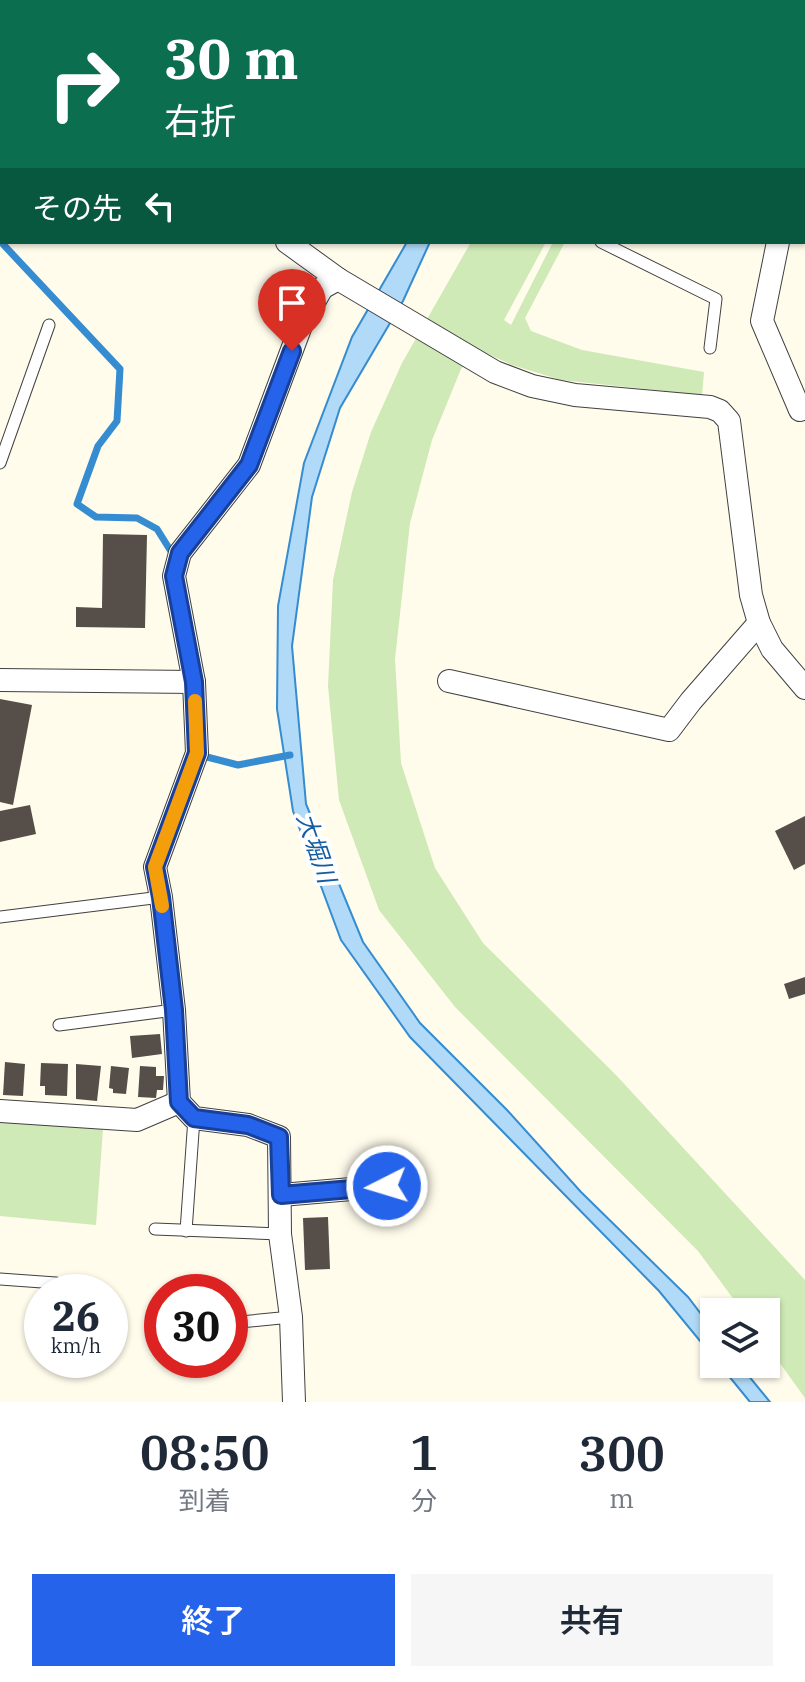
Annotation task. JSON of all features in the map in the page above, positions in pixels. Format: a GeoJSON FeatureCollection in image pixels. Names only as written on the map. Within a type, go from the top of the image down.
{"type":"FeatureCollection","features":[{"type":"Feature","properties":{"kind":"street"},"geometry":{"type":"LineString","coordinates":[[290,244],[346,283],[495,372],[532,386],[575,395],[710,407],[720,411],[729,421],[751,595],[759,623],[772,649],[805,688]]}},
{"type":"Feature","properties":{"kind":"street"},"geometry":{"type":"LineString","coordinates":[[778,244],[762,321],[800,410]]}},
{"type":"Feature","properties":{"kind":"street"},"geometry":{"type":"LineString","coordinates":[[186,1110],[155,867],[197,753],[194,682],[174,576],[180,553],[249,465],[302,323],[322,288],[346,283]]}},
{"type":"Feature","properties":{"kind":"street"},"geometry":{"type":"LineString","coordinates":[[449,681],[669,730],[759,623]]}},
{"type":"Feature","properties":{"kind":"street"},"geometry":{"type":"LineString","coordinates":[[0,680],[194,682]]}},
{"type":"Feature","properties":{"kind":"street"},"geometry":{"type":"LineString","coordinates":[[0,1111],[137,1120],[186,1110],[248,1125],[279,1137],[280,1234],[291,1317],[294,1402]]}},
{"type":"Feature","properties":{"kind":"street"},"geometry":{"type":"LineString","coordinates":[[281,1195],[387,1186]]}},
{"type":"Feature","properties":{"kind":"lane"},"geometry":{"type":"LineString","coordinates":[[605,244],[716,299],[710,348]]}},
{"type":"Feature","properties":{"kind":"lane"},"geometry":{"type":"LineString","coordinates":[[0,463],[49,325]]}},
{"type":"Feature","properties":{"kind":"lane"},"geometry":{"type":"LineString","coordinates":[[0,917],[161,897]]}},
{"type":"Feature","properties":{"kind":"lane"},"geometry":{"type":"LineString","coordinates":[[59,1025],[174,1010]]}},
{"type":"Feature","properties":{"kind":"lane"},"geometry":{"type":"LineString","coordinates":[[186,1110],[186,1231]]}},
{"type":"Feature","properties":{"kind":"lane"},"geometry":{"type":"LineString","coordinates":[[155,1229],[280,1234]]}},
{"type":"Feature","properties":{"kind":"lane"},"geometry":{"type":"LineString","coordinates":[[0,1279],[24,1281]]}},
{"type":"Feature","properties":{"kind":"lane"},"geometry":{"type":"LineString","coordinates":[[248,1321],[291,1317]]}},
{"type":"Feature","properties":{"kind":"green space"},"geometry":{"type":"Polygon","coordinates":[[[470,244],[545,244],[504,320],[511,325],[552,244],[564,244],[525,318],[531,331],[582,350],[704,372],[702,395],[561,380],[512,365],[479,350],[461,369],[432,440],[410,523],[395,659],[401,763],[435,868],[483,943],[616,1075],[805,1280],[805,1398],[780,1363],[780,1298],[733,1298],[698,1251],[455,1007],[379,910],[339,800],[328,686],[333,580],[352,492],[371,432],[402,363],[470,244]]]}},
{"type":"Feature","properties":{"kind":"green space"},"geometry":{"type":"Polygon","coordinates":[[[0,1121],[103,1129],[96,1225],[0,1216],[0,1121]]]}},
{"type":"Feature","properties":{"kind":"water","name":"大堀川"},"geometry":{"type":"Polygon","coordinates":[[[406,244],[429,244],[403,301],[340,408],[312,497],[292,646],[306,804],[363,942],[420,1023],[507,1110],[581,1192],[688,1297],[700,1313],[700,1341],[659,1291],[410,1037],[341,940],[293,811],[277,709],[278,606],[304,463],[352,337],[406,244]]]}},
{"type":"Feature","properties":{"kind":"water"},"geometry":{"type":"Polygon","coordinates":[[[730,1378],[750,1378],[770,1402],[750,1402],[730,1378]]]}},
{"type":"Feature","properties":{"kind":"building"},"geometry":{"type":"Polygon","coordinates":[[[103,534],[147,535],[145,628],[76,627],[76,607],[102,608],[103,534]]]}},
{"type":"Feature","properties":{"kind":"building"},"geometry":{"type":"Polygon","coordinates":[[[0,699],[32,705],[13,805],[0,802],[0,699]]]}},
{"type":"Feature","properties":{"kind":"building"},"geometry":{"type":"Polygon","coordinates":[[[30,805],[36,834],[0,842],[0,811],[30,805]]]}},
{"type":"Feature","properties":{"kind":"building"},"geometry":{"type":"Polygon","coordinates":[[[805,816],[805,864],[794,870],[775,831],[805,816]]]}},
{"type":"Feature","properties":{"kind":"building"},"geometry":{"type":"Polygon","coordinates":[[[805,977],[805,994],[789,999],[784,984],[805,977]]]}},
{"type":"Feature","properties":{"kind":"building"},"geometry":{"type":"Polygon","coordinates":[[[160,1034],[162,1054],[132,1058],[130,1036],[160,1034]]]}},
{"type":"Feature","properties":{"kind":"building"},"geometry":{"type":"Polygon","coordinates":[[[5,1062],[25,1064],[23,1096],[3,1095],[5,1062]]]}},
{"type":"Feature","properties":{"kind":"building"},"geometry":{"type":"Polygon","coordinates":[[[41,1063],[68,1064],[67,1096],[45,1095],[45,1086],[40,1086],[41,1063]]]}},
{"type":"Feature","properties":{"kind":"building"},"geometry":{"type":"Polygon","coordinates":[[[76,1064],[101,1066],[97,1101],[76,1099],[76,1064]]]}},
{"type":"Feature","properties":{"kind":"building"},"geometry":{"type":"Polygon","coordinates":[[[111,1066],[129,1068],[126,1094],[113,1093],[113,1089],[109,1088],[111,1066]]]}},
{"type":"Feature","properties":{"kind":"building"},"geometry":{"type":"Polygon","coordinates":[[[140,1066],[156,1067],[156,1076],[164,1076],[163,1090],[157,1090],[156,1098],[138,1097],[140,1066]]]}},
{"type":"Feature","properties":{"kind":"building"},"geometry":{"type":"Polygon","coordinates":[[[328,1217],[330,1269],[305,1270],[303,1218],[328,1217]]]}},
{"type":"Feature","properties":{"kind":"waterway"},"geometry":{"type":"LineString","coordinates":[[3,244],[120,369],[117,421],[98,446],[77,504],[96,517],[137,518],[157,529],[172,553]]}},
{"type":"Feature","properties":{"kind":"waterway"},"geometry":{"type":"LineString","coordinates":[[203,753],[203,756],[238,765],[290,755]]}},
{"type":"Feature","properties":{"kind":"slow traffic"},"geometry":{"type":"LineString","coordinates":[[162,906],[155,867],[197,753],[195,701]]}},
{"type":"Feature","properties":{"kind":"route"},"geometry":{"type":"LineString","coordinates":[[292,351],[249,465],[180,553],[174,576],[194,682],[197,753],[155,867],[174,1010],[179,1102],[194,1118],[248,1125],[279,1137],[281,1195],[387,1186]]}}]}
